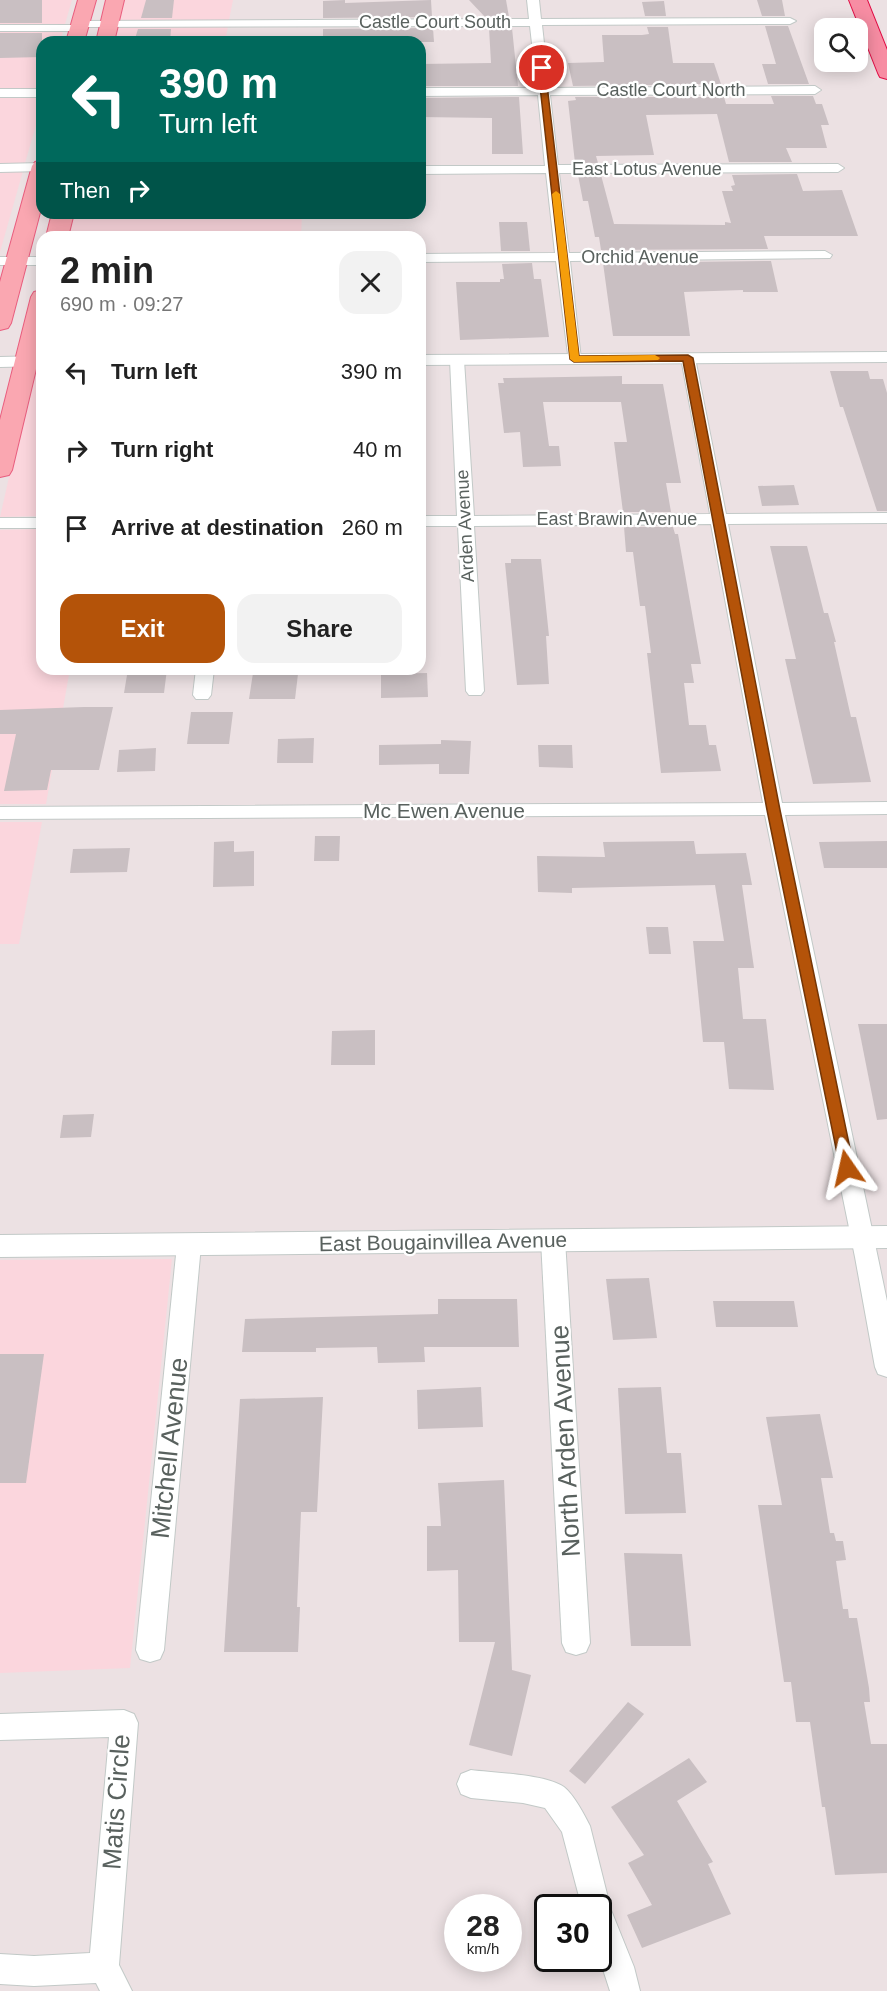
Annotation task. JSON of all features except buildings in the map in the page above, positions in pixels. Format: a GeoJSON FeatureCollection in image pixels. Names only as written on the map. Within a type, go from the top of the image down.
{"type":"FeatureCollection","features":[{"type":"Feature","properties":{"kind":"highway"},"geometry":{"type":"LineString","coordinates":[[858,0],[887,73]]}},
{"type":"Feature","properties":{"kind":"highway"},"geometry":{"type":"LineString","coordinates":[[868,41],[879,53]]}},
{"type":"Feature","properties":{"kind":"main road"},"geometry":{"type":"LineString","coordinates":[[78,31],[87,0]]}},
{"type":"Feature","properties":{"kind":"main road"},"geometry":{"type":"LineString","coordinates":[[107,36],[115,0]]}},
{"type":"Feature","properties":{"kind":"main road"},"geometry":{"type":"LineString","coordinates":[[0,323],[8,261],[36,184]]}},
{"type":"Feature","properties":{"kind":"main road"},"geometry":{"type":"LineString","coordinates":[[0,470],[34,361],[36,345]]}},
{"type":"Feature","properties":{"kind":"street"},"geometry":{"type":"LineString","coordinates":[[533,0],[574,359]]}},
{"type":"Feature","properties":{"kind":"street","name":"Castle Court South"},"geometry":{"type":"LineString","coordinates":[[0,28],[78,31],[110,24],[790,21]]}},
{"type":"Feature","properties":{"kind":"street","name":"Castle Court North"},"geometry":{"type":"LineString","coordinates":[[426,92],[815,90]]}},
{"type":"Feature","properties":{"kind":"street"},"geometry":{"type":"LineString","coordinates":[[0,93],[36,93]]}},
{"type":"Feature","properties":{"kind":"street"},"geometry":{"type":"LineString","coordinates":[[0,168],[36,167]]}},
{"type":"Feature","properties":{"kind":"street","name":"East Lotus Avenue"},"geometry":{"type":"LineString","coordinates":[[426,170],[838,168]]}},
{"type":"Feature","properties":{"kind":"street","name":"Orchid Avenue"},"geometry":{"type":"LineString","coordinates":[[426,258],[825,255]]}},
{"type":"Feature","properties":{"kind":"street"},"geometry":{"type":"LineString","coordinates":[[8,261],[36,261]]}},
{"type":"Feature","properties":{"kind":"street"},"geometry":{"type":"LineString","coordinates":[[426,360],[887,357]]}},
{"type":"Feature","properties":{"kind":"street"},"geometry":{"type":"LineString","coordinates":[[688,358],[774,810],[875,1237],[887,1367]]}},
{"type":"Feature","properties":{"kind":"street","name":"Arden Avenue"},"geometry":{"type":"LineString","coordinates":[[458,360],[464,521],[475,691]]}},
{"type":"Feature","properties":{"kind":"street"},"geometry":{"type":"LineString","coordinates":[[0,362],[34,361]]}},
{"type":"Feature","properties":{"kind":"street","name":"East Brawin Avenue"},"geometry":{"type":"LineString","coordinates":[[426,521],[887,518]]}},
{"type":"Feature","properties":{"kind":"street"},"geometry":{"type":"LineString","coordinates":[[0,523],[36,523]]}},
{"type":"Feature","properties":{"kind":"street"},"geometry":{"type":"LineString","coordinates":[[202,695],[204,675]]}},
{"type":"Feature","properties":{"kind":"street","name":"Mc Ewen Avenue"},"geometry":{"type":"LineString","coordinates":[[0,813],[887,808]]}},
{"type":"Feature","properties":{"kind":"street","name":"East Bougainvillea Avenue"},"geometry":{"type":"LineString","coordinates":[[0,1246],[875,1237]]}},
{"type":"Feature","properties":{"kind":"street","name":"North Arden Avenue"},"geometry":{"type":"LineString","coordinates":[[553,1240],[576,1643]]}},
{"type":"Feature","properties":{"kind":"street","name":"Mitchell Avenue"},"geometry":{"type":"LineString","coordinates":[[150,1650],[189,1245]]}},
{"type":"Feature","properties":{"kind":"street","name":"Matis Circle"},"geometry":{"type":"LineString","coordinates":[[0,1727],[124,1723],[111,1979],[0,1969]]}},
{"type":"Feature","properties":{"kind":"street"},"geometry":{"type":"LineString","coordinates":[[471,1784],[523,1789],[554,1797],[575,1826],[593,1894]]}},
{"type":"Feature","properties":{"kind":"street"},"geometry":{"type":"LineString","coordinates":[[612,1950],[625,1991]]}},
{"type":"Feature","properties":{"kind":"shaded area"},"geometry":{"type":"Polygon","coordinates":[[[0,0],[72,0],[65,24],[0,25],[0,0]]]}},
{"type":"Feature","properties":{"kind":"shaded area"},"geometry":{"type":"Polygon","coordinates":[[[123,0],[233,0],[229,20],[118,20],[123,0]]]}},
{"type":"Feature","properties":{"kind":"shaded area"},"geometry":{"type":"Polygon","coordinates":[[[228,26],[226,36],[114,36],[116,27],[228,26]]]}},
{"type":"Feature","properties":{"kind":"shaded area"},"geometry":{"type":"Polygon","coordinates":[[[0,31],[63,31],[62,36],[36,36],[36,90],[0,90],[0,31]]]}},
{"type":"Feature","properties":{"kind":"shaded area"},"geometry":{"type":"Polygon","coordinates":[[[0,97],[36,97],[36,125],[25,163],[0,164],[0,97]]]}},
{"type":"Feature","properties":{"kind":"shaded area"},"geometry":{"type":"Polygon","coordinates":[[[23,171],[0,252],[0,172],[23,171]]]}},
{"type":"Feature","properties":{"kind":"shaded area"},"geometry":{"type":"Polygon","coordinates":[[[70,219],[302,219],[301,231],[66,231],[70,219]]]}},
{"type":"Feature","properties":{"kind":"shaded area"},"geometry":{"type":"Polygon","coordinates":[[[34,367],[36,367],[36,516],[0,517],[34,367]]]}},
{"type":"Feature","properties":{"kind":"shaded area"},"geometry":{"type":"Polygon","coordinates":[[[36,529],[36,675],[69,675],[46,804],[0,804],[0,530],[36,529]]]}},
{"type":"Feature","properties":{"kind":"shaded area"},"geometry":{"type":"Polygon","coordinates":[[[0,822],[42,822],[19,944],[0,944],[0,822]]]}},
{"type":"Feature","properties":{"kind":"shaded area"},"geometry":{"type":"Polygon","coordinates":[[[172,1259],[130,1668],[0,1673],[0,1260],[172,1259]]]}},
{"type":"Feature","properties":{"kind":"slow traffic"},"geometry":{"type":"LineString","coordinates":[[556,194],[574,359],[655,358]]}},
{"type":"Feature","properties":{"kind":"route"},"geometry":{"type":"LineString","coordinates":[[542,68],[574,359],[688,358],[774,810],[847,1168]]}}]}
